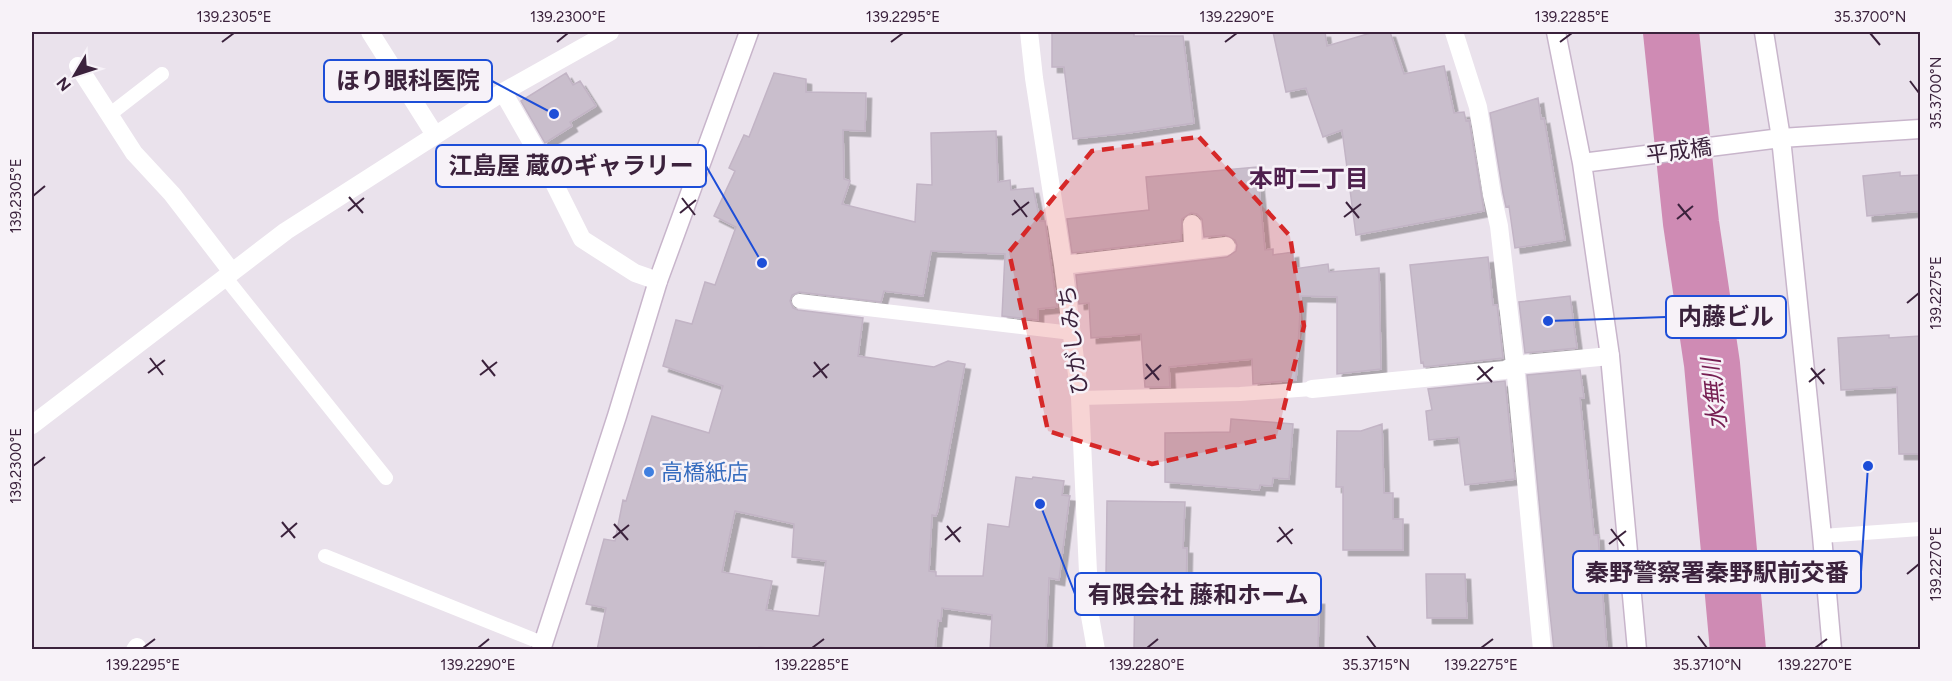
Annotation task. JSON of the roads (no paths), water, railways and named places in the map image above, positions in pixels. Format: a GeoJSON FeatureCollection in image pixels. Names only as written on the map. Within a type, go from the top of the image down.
{"type":"FeatureCollection","features":[{"type":"Feature","properties":{"kind":"street"},"geometry":{"type":"LineString","coordinates":[[370,32],[435,135]]}},
{"type":"Feature","properties":{"kind":"street"},"geometry":{"type":"LineString","coordinates":[[32,425],[286,231],[503,92],[610,32]]}},
{"type":"Feature","properties":{"kind":"street"},"geometry":{"type":"LineString","coordinates":[[542,646],[617,416],[658,281],[749,32]]}},
{"type":"Feature","properties":{"kind":"street","name":"ひがしみち"},"geometry":{"type":"LineString","coordinates":[[1029,32],[1080,398],[1090,616],[1096,650]]}},
{"type":"Feature","properties":{"kind":"street"},"geometry":{"type":"LineString","coordinates":[[1454,32],[1478,107],[1499,226],[1515,365],[1542,650]]}},
{"type":"Feature","properties":{"kind":"street"},"geometry":{"type":"LineString","coordinates":[[1556,32],[1582,163],[1611,356],[1637,650]]}},
{"type":"Feature","properties":{"kind":"street"},"geometry":{"type":"LineString","coordinates":[[1764,32],[1781,138],[1832,650]]}},
{"type":"Feature","properties":{"kind":"street"},"geometry":{"type":"LineString","coordinates":[[78,66],[134,153],[172,194],[229,274]]}},
{"type":"Feature","properties":{"kind":"street"},"geometry":{"type":"LineString","coordinates":[[503,92],[547,169],[582,238],[635,273],[658,281]]}},
{"type":"Feature","properties":{"kind":"street","name":"平成橋"},"geometry":{"type":"LineString","coordinates":[[1582,163],[1781,138],[1920,129]]}},
{"type":"Feature","properties":{"kind":"street"},"geometry":{"type":"LineString","coordinates":[[1191,224],[1193,250]]}},
{"type":"Feature","properties":{"kind":"street"},"geometry":{"type":"LineString","coordinates":[[1063,265],[1226,246]]}},
{"type":"Feature","properties":{"kind":"street"},"geometry":{"type":"LineString","coordinates":[[1312,389],[1505,370],[1515,365],[1611,356]]}},
{"type":"Feature","properties":{"kind":"lane"},"geometry":{"type":"LineString","coordinates":[[109,115],[162,74]]}},
{"type":"Feature","properties":{"kind":"lane"},"geometry":{"type":"LineString","coordinates":[[229,274],[386,478]]}},
{"type":"Feature","properties":{"kind":"lane"},"geometry":{"type":"LineString","coordinates":[[799,301],[1072,333]]}},
{"type":"Feature","properties":{"kind":"lane"},"geometry":{"type":"LineString","coordinates":[[1080,398],[1312,389]]}},
{"type":"Feature","properties":{"kind":"lane"},"geometry":{"type":"LineString","coordinates":[[1822,536],[1920,529]]}},
{"type":"Feature","properties":{"kind":"lane"},"geometry":{"type":"LineString","coordinates":[[325,556],[542,646]]}},
{"type":"Feature","properties":{"kind":"waterway","name":"水無川"},"geometry":{"type":"LineString","coordinates":[[1671,32],[1691,223],[1712,364],[1738,650]]}},
{"type":"Feature","properties":{"kind":"place","name":"ほり眼科医院"},"geometry":{"type":"Point","coordinates":[554,114]}},
{"type":"Feature","properties":{"kind":"place","name":"江島屋 蔵のギャラリー"},"geometry":{"type":"Point","coordinates":[762,263]}},
{"type":"Feature","properties":{"kind":"place","name":"内藤ビル"},"geometry":{"type":"Point","coordinates":[1548,321]}},
{"type":"Feature","properties":{"kind":"place","name":"秦野警察署秦野駅前交番"},"geometry":{"type":"Point","coordinates":[1868,466]}},
{"type":"Feature","properties":{"kind":"place","name":"高橋紙店"},"geometry":{"type":"Point","coordinates":[649,472]}},
{"type":"Feature","properties":{"kind":"place","name":"有限会社 藤和ホーム"},"geometry":{"type":"Point","coordinates":[1040,504]}},
{"type":"Feature","properties":{"kind":"district","name":"本町二丁目"},"geometry":{"type":"Point","coordinates":[1309,178]}}]}
